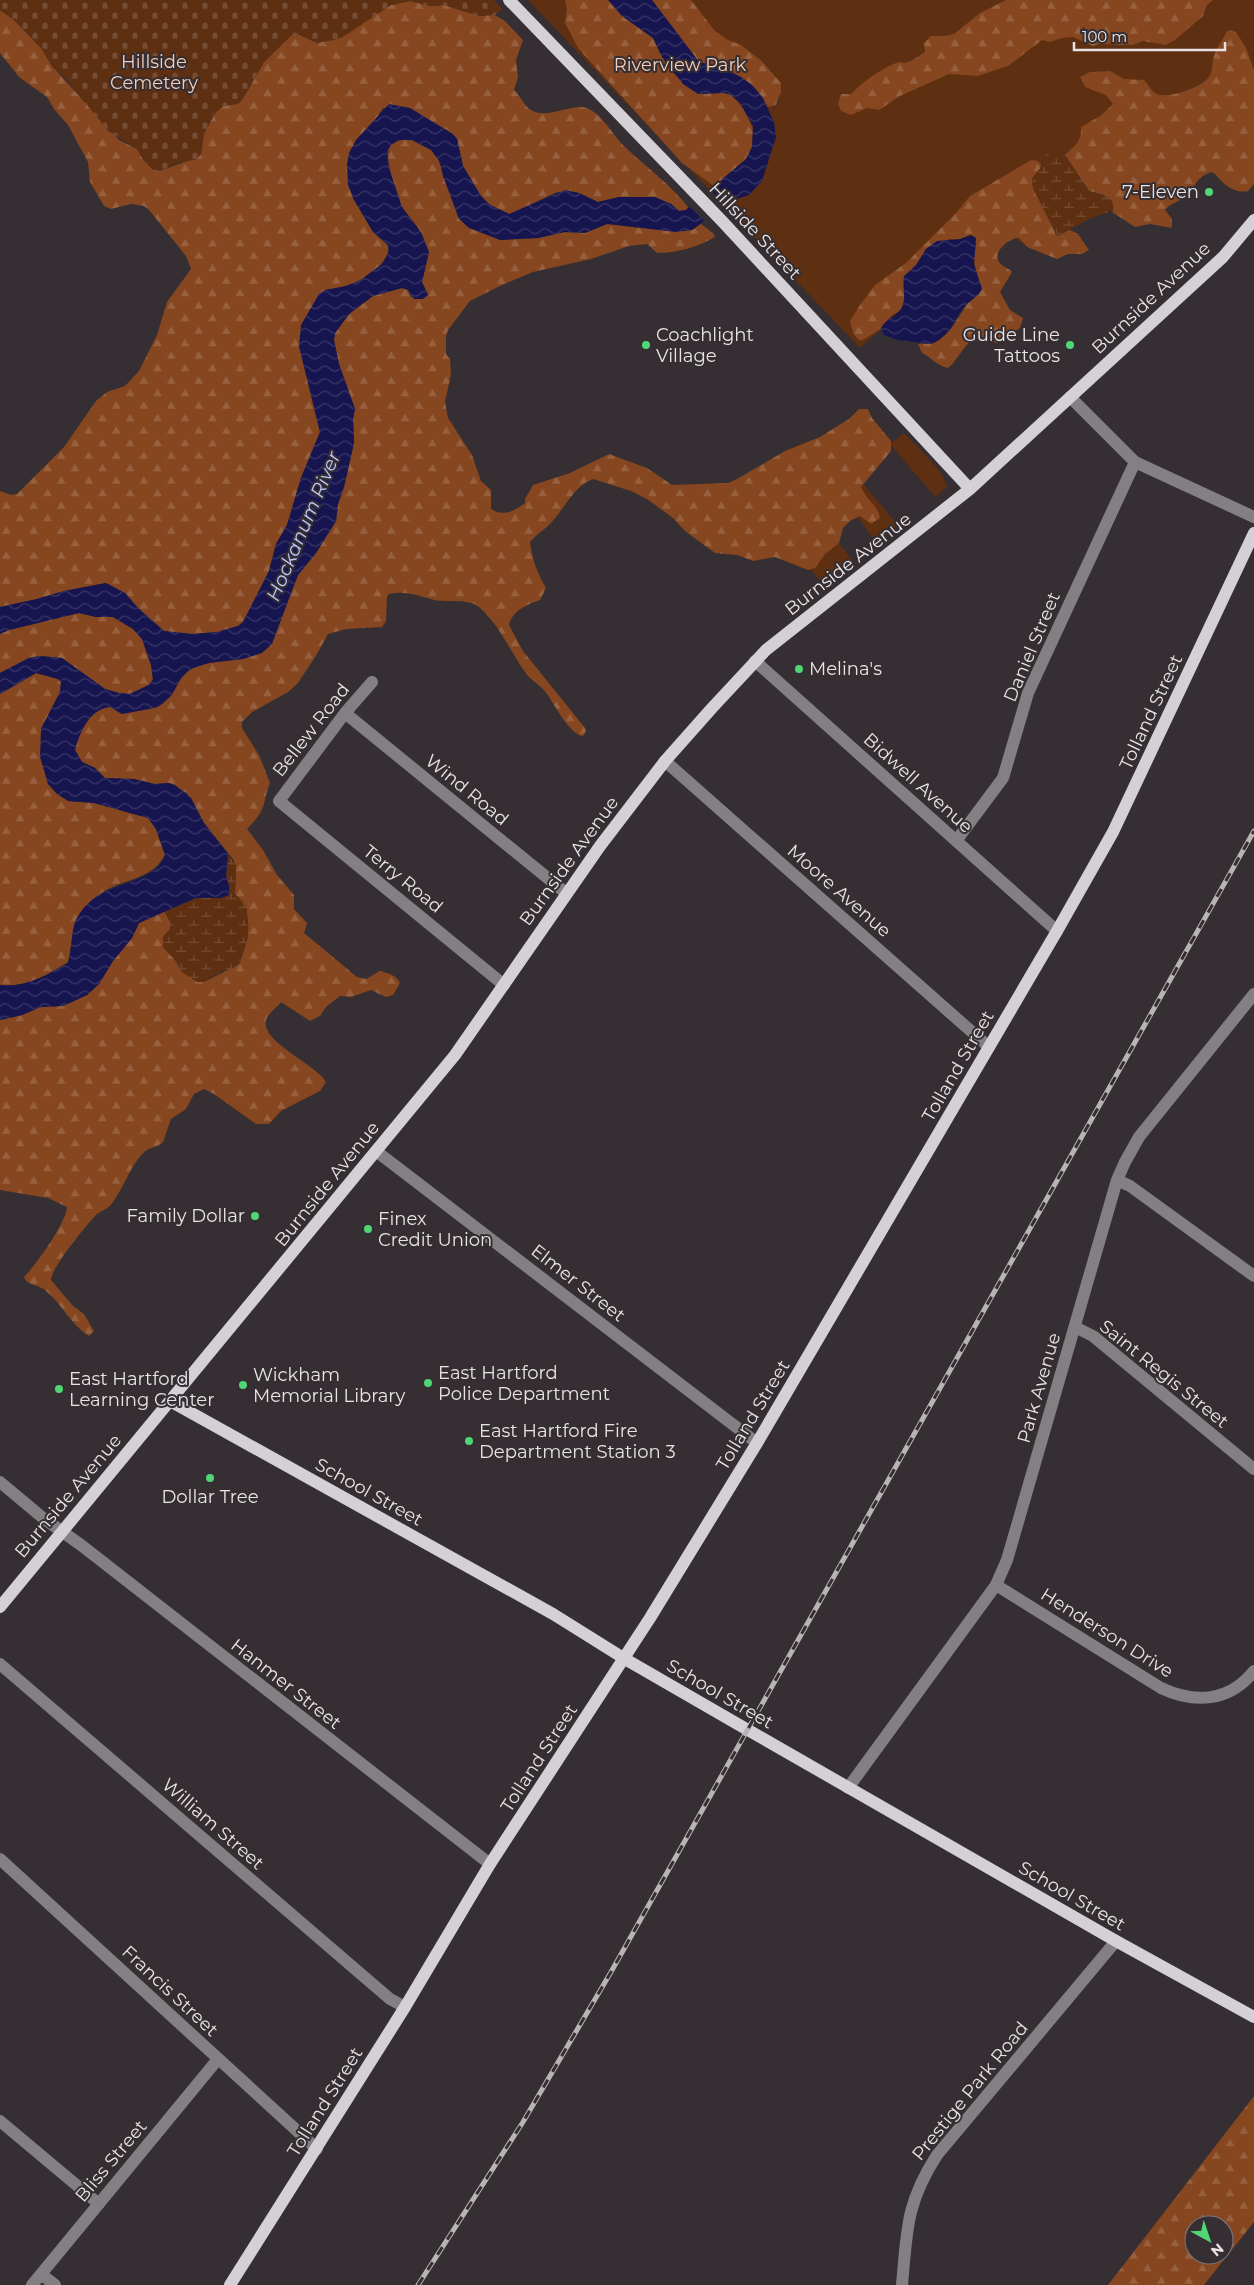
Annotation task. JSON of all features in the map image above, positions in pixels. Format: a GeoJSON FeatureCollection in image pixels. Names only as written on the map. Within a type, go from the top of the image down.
{"type":"FeatureCollection","features":[{"type":"Feature","properties":{"kind":"main road","name":"Hillside Street"},"geometry":{"type":"LineString","coordinates":[[509,0],[695,192],[970,489]]}},
{"type":"Feature","properties":{"kind":"main road","name":"Burnside Avenue"},"geometry":{"type":"LineString","coordinates":[[0,1607],[455,1055],[566,894],[665,761],[755,661],[970,489],[1223,257],[1254,220]]}},
{"type":"Feature","properties":{"kind":"main road","name":"Tolland Street"},"geometry":{"type":"LineString","coordinates":[[230,2285],[405,2007],[490,1864],[625,1659],[757,1443],[1057,931],[1113,832],[1254,533]]}},
{"type":"Feature","properties":{"kind":"main road","name":"School Street"},"geometry":{"type":"LineString","coordinates":[[170,1401],[553,1614],[625,1659],[848,1788],[1116,1942],[1254,2017]]}},
{"type":"Feature","properties":{"kind":"street"},"geometry":{"type":"LineString","coordinates":[[1070,397],[1135,462],[1254,517]]}},
{"type":"Feature","properties":{"kind":"street","name":"Daniel Street"},"geometry":{"type":"LineString","coordinates":[[956,840],[1003,778],[1028,693],[1135,462]]}},
{"type":"Feature","properties":{"kind":"street","name":"Bidwell Avenue"},"geometry":{"type":"LineString","coordinates":[[755,661],[1057,931]]}},
{"type":"Feature","properties":{"kind":"street","name":"Bellew Road"},"geometry":{"type":"LineString","coordinates":[[279,801],[345,713],[372,682]]}},
{"type":"Feature","properties":{"kind":"street","name":"Wind Road"},"geometry":{"type":"LineString","coordinates":[[345,713],[566,894]]}},
{"type":"Feature","properties":{"kind":"street","name":"Moore Avenue"},"geometry":{"type":"LineString","coordinates":[[665,761],[989,1047]]}},
{"type":"Feature","properties":{"kind":"street","name":"Terry Road"},"geometry":{"type":"LineString","coordinates":[[279,801],[504,985]]}},
{"type":"Feature","properties":{"kind":"street","name":"Park Avenue"},"geometry":{"type":"LineString","coordinates":[[848,1788],[996,1585],[1007,1560],[1118,1180],[1125,1162],[1140,1137],[1254,994]]}},
{"type":"Feature","properties":{"kind":"street","name":"Elmer Street"},"geometry":{"type":"LineString","coordinates":[[376,1151],[757,1443]]}},
{"type":"Feature","properties":{"kind":"street"},"geometry":{"type":"LineString","coordinates":[[1118,1180],[1130,1186],[1254,1276]]}},
{"type":"Feature","properties":{"kind":"street","name":"Saint Regis Street"},"geometry":{"type":"LineString","coordinates":[[1075,1327],[1093,1336],[1254,1469]]}},
{"type":"Feature","properties":{"kind":"street","name":"Hanmer Street"},"geometry":{"type":"LineString","coordinates":[[0,1482],[490,1864]]}},
{"type":"Feature","properties":{"kind":"street","name":"Henderson Drive"},"geometry":{"type":"LineString","coordinates":[[996,1585],[1161,1688],[1177,1696],[1195,1699],[1214,1697],[1232,1690],[1247,1680],[1254,1671]]}},
{"type":"Feature","properties":{"kind":"street","name":"William Street"},"geometry":{"type":"LineString","coordinates":[[0,1664],[390,1999],[405,2007]]}},
{"type":"Feature","properties":{"kind":"street","name":"Francis Street"},"geometry":{"type":"LineString","coordinates":[[0,1859],[317,2149]]}},
{"type":"Feature","properties":{"kind":"street","name":"Prestige Park Road"},"geometry":{"type":"LineString","coordinates":[[902,2285],[908,2222],[914,2198],[922,2178],[937,2155],[1116,1942]]}},
{"type":"Feature","properties":{"kind":"street","name":"Bliss Street"},"geometry":{"type":"LineString","coordinates":[[32,2285],[218,2059]]}},
{"type":"Feature","properties":{"kind":"street"},"geometry":{"type":"LineString","coordinates":[[0,2121],[99,2204]]}},
{"type":"Feature","properties":{"kind":"street"},"geometry":{"type":"LineString","coordinates":[[41,2274],[55,2285]]}},
{"type":"Feature","properties":{"kind":"green space","name":"Hillside Cemetery"},"geometry":{"type":"Polygon","coordinates":[[[0,0],[494,0],[502,9],[495,15],[480,16],[444,5],[430,6],[410,1],[391,5],[343,37],[334,40],[317,43],[298,34],[292,35],[264,62],[240,103],[224,106],[215,112],[204,134],[201,154],[197,159],[178,163],[160,171],[153,170],[144,161],[137,149],[108,131],[66,79],[52,66],[41,48],[14,20],[0,10],[0,0]]]}},
{"type":"Feature","properties":{"kind":"green space","name":"Riverview Park"},"geometry":{"type":"Polygon","coordinates":[[[528,0],[1254,0],[1254,70],[1243,45],[1208,78],[1086,170],[1069,185],[1075,192],[1020,242],[989,209],[986,274],[930,283],[860,348],[528,0]],[[745,49],[774,107],[779,103],[781,83],[765,63],[745,49]]]}},
{"type":"Feature","properties":{"kind":"green space"},"geometry":{"type":"Polygon","coordinates":[[[565,0],[608,0],[622,16],[653,38],[662,57],[674,74],[698,94],[724,93],[731,95],[743,108],[753,129],[752,147],[746,159],[714,186],[682,163],[578,48],[565,23],[567,9],[565,0]]]}},
{"type":"Feature","properties":{"kind":"green space"},"geometry":{"type":"Polygon","coordinates":[[[652,0],[691,0],[715,31],[728,40],[741,45],[763,62],[781,83],[781,92],[776,105],[768,107],[756,89],[744,79],[699,62],[652,0]]]}},
{"type":"Feature","properties":{"kind":"green space"},"geometry":{"type":"Polygon","coordinates":[[[1006,0],[1213,0],[1207,5],[1203,16],[1175,40],[1166,45],[1143,41],[1133,45],[1100,44],[1093,46],[1073,37],[1061,38],[1050,42],[1042,40],[1008,66],[978,76],[949,74],[900,96],[879,110],[867,108],[851,115],[841,111],[838,104],[841,94],[851,94],[866,80],[884,69],[896,63],[904,63],[918,57],[925,52],[924,43],[931,36],[954,34],[980,13],[1006,0]]]}},
{"type":"Feature","properties":{"kind":"green space"},"geometry":{"type":"Polygon","coordinates":[[[410,1],[430,6],[444,5],[480,16],[493,14],[505,21],[523,40],[516,60],[518,77],[514,90],[526,106],[537,113],[581,107],[593,111],[603,120],[624,146],[681,199],[688,207],[686,210],[679,211],[671,204],[658,199],[619,197],[598,202],[579,193],[557,192],[510,214],[490,205],[481,196],[463,166],[457,139],[447,130],[409,108],[383,108],[379,114],[353,198],[373,232],[388,245],[388,252],[385,259],[374,271],[359,281],[319,294],[299,346],[320,432],[301,478],[287,525],[276,544],[269,571],[243,622],[238,626],[217,632],[192,634],[164,631],[138,608],[125,593],[106,583],[0,607],[0,491],[11,495],[17,494],[64,447],[96,401],[107,392],[125,386],[139,371],[157,335],[167,302],[191,269],[186,256],[144,206],[131,204],[111,209],[104,206],[90,182],[88,162],[68,125],[54,109],[47,97],[19,77],[0,53],[0,10],[14,20],[41,48],[52,66],[119,140],[137,149],[144,161],[160,171],[201,154],[204,133],[216,112],[223,106],[237,104],[244,97],[264,62],[292,34],[298,34],[317,43],[365,21],[391,5],[410,1]]]}},
{"type":"Feature","properties":{"kind":"green space"},"geometry":{"type":"Polygon","coordinates":[[[1227,31],[1236,32],[1246,48],[1254,70],[1254,184],[1248,191],[1233,190],[1211,172],[1199,179],[1186,196],[1165,210],[1172,219],[1172,228],[1150,224],[1135,227],[1112,212],[1104,195],[1089,191],[1065,155],[1079,140],[1081,127],[1100,116],[1113,104],[1106,95],[1085,87],[1080,77],[1090,72],[1110,71],[1124,79],[1144,80],[1157,94],[1170,95],[1186,91],[1201,84],[1210,75],[1215,53],[1227,31]]]}},
{"type":"Feature","properties":{"kind":"green space"},"geometry":{"type":"Polygon","coordinates":[[[409,139],[431,150],[437,156],[459,219],[500,240],[538,238],[565,232],[585,233],[607,224],[692,230],[701,224],[713,233],[715,237],[687,249],[665,253],[657,253],[647,244],[629,246],[591,259],[533,272],[470,301],[448,330],[446,336],[446,354],[450,359],[451,374],[445,402],[448,418],[472,455],[481,481],[491,490],[491,509],[500,513],[513,511],[525,503],[525,499],[533,485],[570,473],[609,454],[647,468],[672,485],[728,483],[785,451],[820,437],[849,419],[859,409],[868,409],[872,418],[891,441],[891,451],[861,487],[877,509],[880,518],[871,524],[860,516],[850,521],[843,528],[839,543],[825,554],[815,568],[808,570],[775,557],[753,561],[737,555],[715,553],[647,499],[631,491],[593,479],[586,482],[574,493],[548,526],[530,542],[535,565],[546,588],[540,600],[517,612],[509,625],[523,651],[585,728],[586,731],[583,736],[568,725],[545,691],[527,675],[493,621],[479,607],[469,603],[439,601],[400,593],[389,594],[387,597],[386,621],[382,627],[346,629],[328,634],[298,683],[288,692],[252,712],[242,722],[242,728],[259,755],[270,783],[262,810],[247,829],[263,850],[277,875],[294,895],[294,909],[307,923],[304,933],[357,977],[366,979],[380,971],[394,976],[400,983],[393,995],[386,997],[371,990],[351,997],[340,996],[326,1007],[320,1016],[310,1021],[281,1002],[267,1017],[266,1028],[271,1036],[280,1045],[312,1068],[326,1082],[320,1091],[281,1111],[269,1124],[256,1124],[204,1089],[194,1094],[186,1109],[171,1119],[163,1142],[143,1153],[138,1159],[110,1206],[97,1214],[70,1246],[53,1274],[51,1280],[73,1306],[84,1314],[94,1331],[89,1336],[77,1326],[46,1291],[30,1284],[24,1277],[43,1254],[56,1233],[62,1223],[67,1207],[48,1198],[0,1190],[0,1020],[22,1015],[41,1007],[63,1006],[87,995],[99,984],[113,961],[132,938],[139,923],[164,911],[171,923],[170,929],[163,937],[163,947],[175,960],[182,972],[204,982],[239,964],[247,937],[248,919],[241,902],[235,894],[236,866],[233,859],[204,823],[187,793],[169,783],[155,784],[134,779],[105,778],[95,768],[82,762],[75,750],[86,723],[96,712],[110,707],[122,714],[148,706],[172,694],[187,672],[202,664],[243,659],[285,606],[298,575],[316,553],[336,521],[338,504],[354,443],[353,419],[355,409],[339,364],[334,340],[335,333],[349,314],[373,296],[402,288],[408,290],[411,297],[428,295],[422,282],[429,252],[402,208],[389,166],[388,157],[391,145],[397,141],[409,139]]]}},
{"type":"Feature","properties":{"kind":"green space"},"geometry":{"type":"Polygon","coordinates":[[[1051,150],[1065,155],[1089,191],[1110,199],[1113,211],[1091,218],[1058,236],[1032,183],[1032,179],[1051,150]]]}},
{"type":"Feature","properties":{"kind":"green space"},"geometry":{"type":"Polygon","coordinates":[[[1031,160],[1038,161],[1041,165],[1032,179],[1032,185],[1035,194],[1050,218],[1056,235],[1062,234],[1068,229],[1078,234],[1089,250],[1082,254],[1068,254],[1057,259],[1027,247],[1019,238],[1011,240],[1003,246],[997,258],[1000,264],[1012,272],[1000,292],[1010,310],[1023,318],[1020,328],[996,343],[984,337],[972,340],[948,368],[922,353],[918,344],[934,343],[945,335],[967,304],[979,294],[974,259],[976,244],[971,235],[958,240],[949,239],[926,249],[916,266],[904,278],[905,296],[901,310],[891,316],[881,329],[861,341],[856,337],[850,321],[875,285],[906,263],[957,212],[970,196],[1031,160]]]}},
{"type":"Feature","properties":{"kind":"green space"},"geometry":{"type":"Polygon","coordinates":[[[904,433],[929,458],[945,480],[947,487],[935,497],[890,444],[904,433]]]}},
{"type":"Feature","properties":{"kind":"green space"},"geometry":{"type":"Polygon","coordinates":[[[853,472],[898,525],[876,542],[835,487],[853,472]]]}},
{"type":"Feature","properties":{"kind":"green space"},"geometry":{"type":"Polygon","coordinates":[[[788,476],[853,561],[823,584],[756,504],[788,476]]]}},
{"type":"Feature","properties":{"kind":"green space"},"geometry":{"type":"Polygon","coordinates":[[[79,613],[96,617],[113,617],[133,629],[142,639],[151,665],[153,680],[149,685],[129,694],[119,693],[105,689],[62,658],[40,656],[29,658],[0,673],[0,634],[9,630],[79,613]]]}},
{"type":"Feature","properties":{"kind":"green space"},"geometry":{"type":"Polygon","coordinates":[[[36,673],[58,679],[61,682],[60,692],[41,729],[68,801],[94,803],[148,818],[156,829],[165,855],[153,869],[103,892],[82,913],[75,923],[68,962],[36,979],[18,984],[0,985],[0,694],[36,673]]]}},
{"type":"Feature","properties":{"kind":"green space"},"geometry":{"type":"Polygon","coordinates":[[[228,854],[236,866],[235,894],[247,909],[248,937],[239,964],[222,971],[204,982],[197,982],[182,972],[175,960],[163,947],[163,937],[170,929],[171,923],[164,911],[196,898],[221,898],[229,886],[226,876],[228,854]]]}},
{"type":"Feature","properties":{"kind":"green space"},"geometry":{"type":"Polygon","coordinates":[[[1254,2096],[1254,2222],[1234,2247],[1234,2215],[1184,2215],[1184,2265],[1220,2265],[1204,2285],[1108,2285],[1254,2096]]]}},
{"type":"Feature","properties":{"kind":"water","name":"Hockanum River"},"geometry":{"type":"Polygon","coordinates":[[[608,0],[652,0],[699,62],[721,67],[752,85],[763,98],[774,122],[776,137],[762,181],[749,195],[730,201],[692,230],[676,232],[607,224],[585,233],[565,232],[538,238],[500,240],[469,228],[459,219],[443,176],[440,162],[431,150],[413,140],[399,140],[391,145],[387,151],[388,165],[402,207],[421,232],[429,252],[422,282],[428,295],[423,299],[414,299],[408,290],[402,288],[373,296],[349,314],[335,333],[334,340],[339,364],[355,409],[353,419],[354,443],[338,504],[336,521],[316,553],[298,575],[272,644],[262,653],[243,659],[209,663],[190,669],[181,678],[171,696],[155,708],[122,714],[110,707],[96,712],[86,722],[75,750],[82,762],[95,768],[105,778],[134,779],[155,784],[169,783],[175,785],[191,798],[204,823],[228,854],[226,876],[229,895],[221,898],[196,898],[139,923],[132,938],[113,961],[99,984],[87,995],[63,1006],[41,1007],[22,1015],[0,1020],[0,985],[27,983],[68,963],[74,924],[83,908],[102,893],[146,875],[157,868],[165,855],[156,829],[148,818],[94,803],[68,801],[57,794],[48,784],[40,757],[41,729],[60,692],[61,682],[58,679],[36,673],[0,694],[0,673],[29,658],[40,656],[62,658],[105,689],[130,694],[149,685],[153,679],[151,665],[142,639],[133,629],[113,617],[96,617],[79,613],[9,630],[0,634],[0,607],[106,583],[125,593],[138,608],[164,631],[192,634],[217,632],[238,626],[243,622],[269,571],[276,544],[287,525],[301,478],[320,432],[299,346],[301,325],[319,294],[325,290],[346,286],[359,281],[382,264],[389,252],[388,245],[373,232],[353,198],[348,185],[347,164],[349,153],[356,140],[389,104],[410,108],[453,134],[457,139],[463,166],[481,196],[490,205],[509,214],[565,190],[579,193],[598,202],[619,197],[655,197],[671,204],[679,211],[686,210],[746,159],[752,147],[753,126],[740,103],[731,95],[724,93],[698,94],[683,84],[662,57],[653,38],[622,16],[608,0]]]}},
{"type":"Feature","properties":{"kind":"water"},"geometry":{"type":"Polygon","coordinates":[[[971,235],[976,238],[974,264],[982,289],[965,306],[947,333],[930,344],[897,340],[884,335],[881,328],[903,305],[904,276],[916,265],[926,249],[937,241],[960,239],[971,235]]]}},
{"type":"Feature","properties":{"kind":"pier"},"geometry":{"type":"Polygon","coordinates":[[[709,188],[726,207],[706,223],[688,205],[709,188]]]}},
{"type":"Feature","properties":{"kind":"railway"},"geometry":{"type":"LineString","coordinates":[[418,2285],[523,2122],[611,1972],[1254,831]]}},
{"type":"Feature","properties":{"kind":"place","name":"7-Eleven"},"geometry":{"type":"Point","coordinates":[1209,192]}},
{"type":"Feature","properties":{"kind":"place","name":"Coachlight Village"},"geometry":{"type":"Point","coordinates":[646,345]}},
{"type":"Feature","properties":{"kind":"place","name":"Guide Line Tattoos"},"geometry":{"type":"Point","coordinates":[1070,345]}},
{"type":"Feature","properties":{"kind":"place","name":"Melina's"},"geometry":{"type":"Point","coordinates":[799,669]}},
{"type":"Feature","properties":{"kind":"place","name":"Family Dollar"},"geometry":{"type":"Point","coordinates":[255,1216]}},
{"type":"Feature","properties":{"kind":"place","name":"Finex Credit Union"},"geometry":{"type":"Point","coordinates":[368,1229]}},
{"type":"Feature","properties":{"kind":"place","name":"East Hartford Police Department"},"geometry":{"type":"Point","coordinates":[428,1383]}},
{"type":"Feature","properties":{"kind":"place","name":"Wickham Memorial Library"},"geometry":{"type":"Point","coordinates":[243,1385]}},
{"type":"Feature","properties":{"kind":"place","name":"East Hartford Learning Center"},"geometry":{"type":"Point","coordinates":[59,1389]}},
{"type":"Feature","properties":{"kind":"place","name":"East Hartford Fire Department Station 3"},"geometry":{"type":"Point","coordinates":[469,1441]}},
{"type":"Feature","properties":{"kind":"place","name":"Dollar Tree"},"geometry":{"type":"Point","coordinates":[210,1478]}}]}
